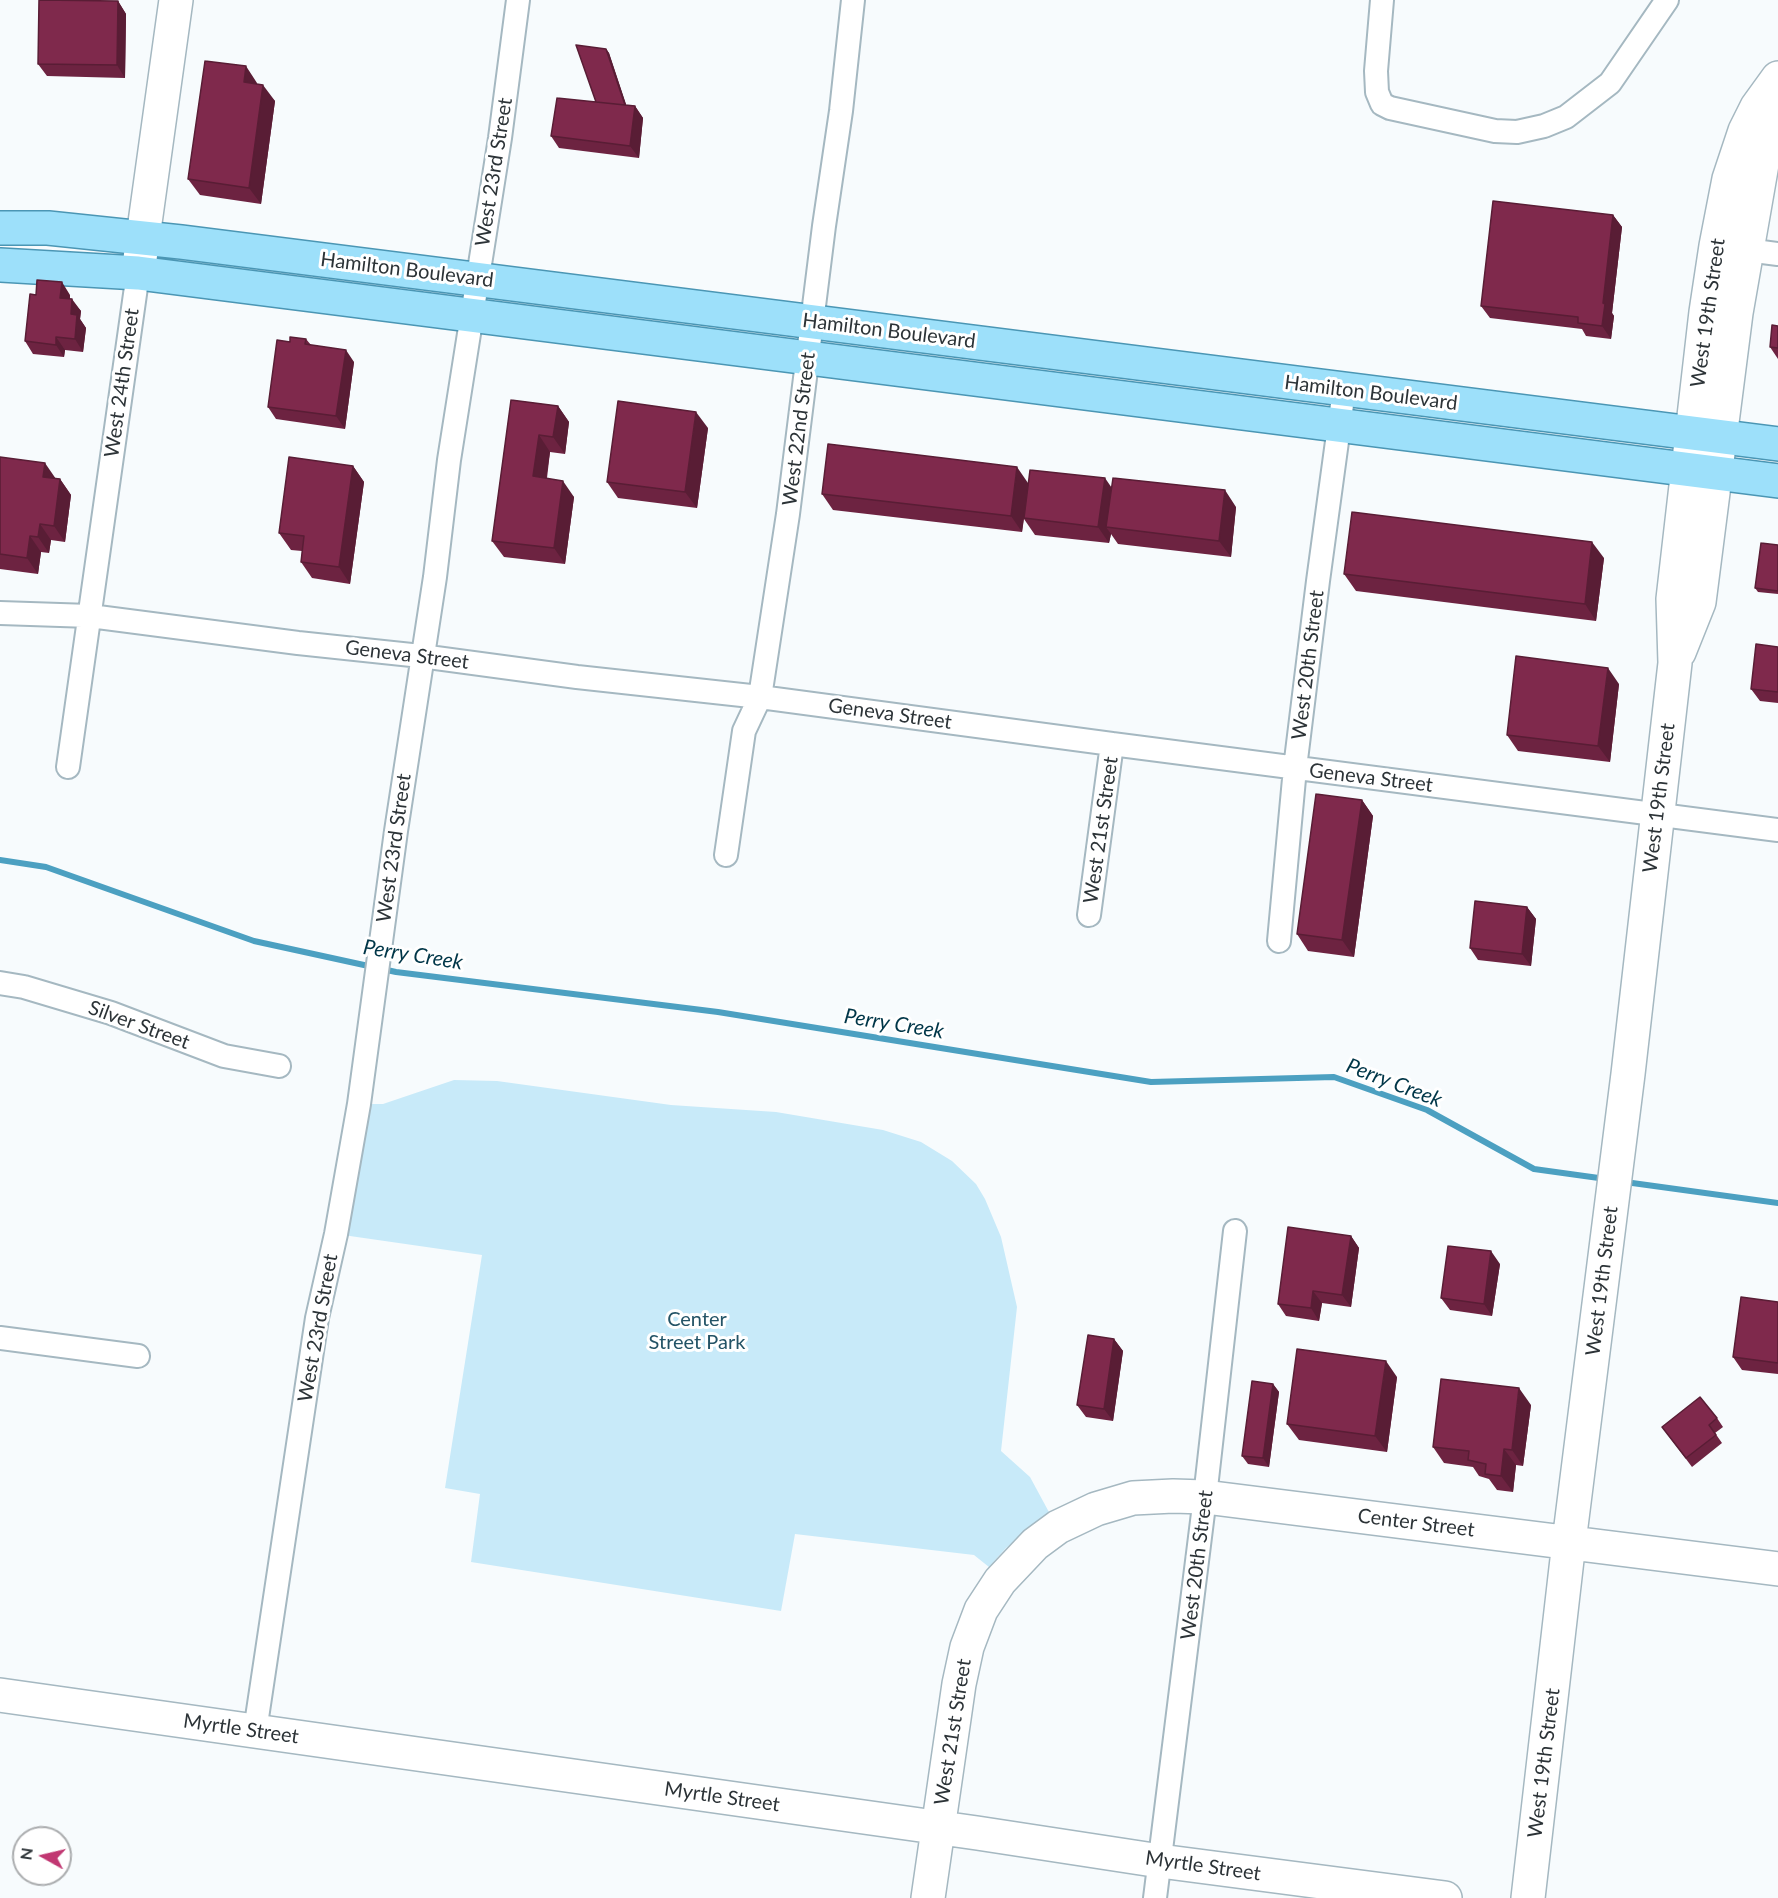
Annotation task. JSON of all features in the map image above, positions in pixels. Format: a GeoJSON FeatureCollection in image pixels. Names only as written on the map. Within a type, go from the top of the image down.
{"type":"FeatureCollection","features":[{"type":"Feature","properties":{"kind":"main road","name":"West 24th Street"},"geometry":{"type":"LineString","coordinates":[[138,273],[176,0]]}},
{"type":"Feature","properties":{"kind":"main road","name":"West 19th Street"},"geometry":{"type":"LineString","coordinates":[[1747,250],[1729,179],[1745,131],[1757,107],[1777,80]]}},
{"type":"Feature","properties":{"kind":"main road","name":"West 19th Street"},"geometry":{"type":"LineString","coordinates":[[1528,1898],[1675,663],[1672,599],[1702,472],[1706,436],[1747,250],[1777,80]]}},
{"type":"Feature","properties":{"kind":"main road","name":"Hamilton Boulevard"},"geometry":{"type":"LineString","coordinates":[[0,228],[48,228],[144,237],[1778,444]]}},
{"type":"Feature","properties":{"kind":"main road","name":"West 19th Street"},"geometry":{"type":"LineString","coordinates":[[1706,436],[1730,359],[1728,311],[1731,268],[1747,250]]}},
{"type":"Feature","properties":{"kind":"main road","name":"Hamilton Boulevard"},"geometry":{"type":"LineString","coordinates":[[0,265],[138,273],[1778,481]]}},
{"type":"Feature","properties":{"kind":"main road","name":"Center Street"},"geometry":{"type":"LineString","coordinates":[[1058,1527],[1096,1509],[1133,1498],[1205,1497],[1778,1569]]}},
{"type":"Feature","properties":{"kind":"main road","name":"West 21st Street"},"geometry":{"type":"LineString","coordinates":[[928,1898],[959,1684],[967,1647],[981,1610],[1000,1581],[1035,1544],[1058,1527]]}},
{"type":"Feature","properties":{"kind":"main road","name":"Myrtle Street"},"geometry":{"type":"LineString","coordinates":[[0,1695],[1160,1861],[1445,1898]]}},
{"type":"Feature","properties":{"kind":"street","name":"West 23rd Street"},"geometry":{"type":"LineString","coordinates":[[255,1731],[317,1318],[336,1234],[361,1090],[421,656],[435,577],[449,460],[500,138],[518,0]]}},
{"type":"Feature","properties":{"kind":"street","name":"West 22nd Street"},"geometry":{"type":"LineString","coordinates":[[726,855],[744,731],[760,697],[788,514],[841,111],[853,0]]}},
{"type":"Feature","properties":{"kind":"street"},"geometry":{"type":"LineString","coordinates":[[1382,0],[1376,71],[1377,92],[1382,104],[1437,119],[1495,131],[1517,132],[1544,126],[1566,117],[1610,83],[1666,0]]}},
{"type":"Feature","properties":{"kind":"street","name":"West 24th Street"},"geometry":{"type":"LineString","coordinates":[[68,767],[138,273]]}},
{"type":"Feature","properties":{"kind":"street","name":"West 20th Street"},"geometry":{"type":"LineString","coordinates":[[1279,941],[1295,768],[1344,390]]}},
{"type":"Feature","properties":{"kind":"street","name":"Geneva Street"},"geometry":{"type":"LineString","coordinates":[[0,613],[90,616],[577,677],[760,697],[1778,830]]}},
{"type":"Feature","properties":{"kind":"street","name":"West 21st Street"},"geometry":{"type":"LineString","coordinates":[[1089,915],[1112,744]]}},
{"type":"Feature","properties":{"kind":"street","name":"Silver Street"},"geometry":{"type":"LineString","coordinates":[[0,983],[24,987],[111,1013],[224,1056],[279,1066]]}},
{"type":"Feature","properties":{"kind":"street","name":"West 20th Street"},"geometry":{"type":"LineString","coordinates":[[1155,1898],[1205,1497],[1235,1231]]}},
{"type":"Feature","properties":{"kind":"street"},"geometry":{"type":"LineString","coordinates":[[0,1338],[138,1356]]}},
{"type":"Feature","properties":{"kind":"green space","name":"Center Street Park"},"geometry":{"type":"Polygon","coordinates":[[[454,1080],[497,1081],[671,1105],[776,1112],[883,1130],[921,1142],[952,1161],[976,1184],[985,1199],[1001,1237],[1017,1307],[1001,1451],[1030,1477],[1050,1514],[1006,1548],[989,1567],[974,1555],[795,1534],[781,1611],[471,1562],[480,1494],[445,1488],[482,1255],[336,1234],[359,1104],[383,1104],[454,1080]]]}},
{"type":"Feature","properties":{"kind":"building"},"geometry":{"type":"Polygon","coordinates":[[[39,0],[118,1],[117,65],[38,64],[39,0]]]}},
{"type":"Feature","properties":{"kind":"building"},"geometry":{"type":"Polygon","coordinates":[[[576,45],[606,49],[625,105],[596,102],[576,45]]]}},
{"type":"Feature","properties":{"kind":"building"},"geometry":{"type":"Polygon","coordinates":[[[205,61],[246,66],[244,82],[263,85],[249,188],[188,179],[205,61]]]}},
{"type":"Feature","properties":{"kind":"building"},"geometry":{"type":"Polygon","coordinates":[[[557,98],[635,106],[630,146],[551,136],[557,98]]]}},
{"type":"Feature","properties":{"kind":"building"},"geometry":{"type":"Polygon","coordinates":[[[1493,201],[1613,215],[1602,326],[1578,323],[1578,317],[1481,306],[1493,201]]]}},
{"type":"Feature","properties":{"kind":"building"},"geometry":{"type":"Polygon","coordinates":[[[37,280],[62,282],[60,298],[72,299],[71,314],[77,315],[75,339],[56,337],[56,345],[25,341],[30,294],[36,295],[37,280]]]}},
{"type":"Feature","properties":{"kind":"building"},"geometry":{"type":"Polygon","coordinates":[[[1772,325],[1778,326],[1778,348],[1770,347],[1772,325]]]}},
{"type":"Feature","properties":{"kind":"building"},"geometry":{"type":"Polygon","coordinates":[[[290,337],[306,339],[305,344],[346,350],[336,416],[268,407],[277,340],[290,342],[290,337]]]}},
{"type":"Feature","properties":{"kind":"building"},"geometry":{"type":"Polygon","coordinates":[[[511,400],[558,406],[553,437],[539,435],[533,476],[563,481],[554,548],[492,541],[511,400]]]}},
{"type":"Feature","properties":{"kind":"building"},"geometry":{"type":"Polygon","coordinates":[[[618,401],[696,412],[685,492],[607,482],[618,401]]]}},
{"type":"Feature","properties":{"kind":"building"},"geometry":{"type":"Polygon","coordinates":[[[828,444],[1017,467],[1011,516],[822,494],[828,444]]]}},
{"type":"Feature","properties":{"kind":"building"},"geometry":{"type":"Polygon","coordinates":[[[0,457],[45,463],[43,477],[60,479],[54,526],[40,524],[38,537],[30,536],[27,558],[0,554],[0,457]]]}},
{"type":"Feature","properties":{"kind":"building"},"geometry":{"type":"Polygon","coordinates":[[[289,457],[353,466],[339,567],[301,562],[304,536],[279,533],[289,457]]]}},
{"type":"Feature","properties":{"kind":"building"},"geometry":{"type":"Polygon","coordinates":[[[1030,470],[1105,478],[1098,527],[1024,518],[1030,470]]]}},
{"type":"Feature","properties":{"kind":"building"},"geometry":{"type":"Polygon","coordinates":[[[1113,478],[1225,490],[1219,541],[1106,527],[1113,478]]]}},
{"type":"Feature","properties":{"kind":"building"},"geometry":{"type":"Polygon","coordinates":[[[1352,512],[1592,542],[1585,604],[1344,574],[1352,512]]]}},
{"type":"Feature","properties":{"kind":"building"},"geometry":{"type":"Polygon","coordinates":[[[1761,543],[1778,545],[1778,591],[1755,588],[1761,543]]]}},
{"type":"Feature","properties":{"kind":"building"},"geometry":{"type":"Polygon","coordinates":[[[1756,644],[1778,647],[1778,692],[1751,689],[1756,644]]]}},
{"type":"Feature","properties":{"kind":"building"},"geometry":{"type":"Polygon","coordinates":[[[1516,656],[1608,668],[1598,746],[1507,735],[1516,656]]]}},
{"type":"Feature","properties":{"kind":"building"},"geometry":{"type":"Polygon","coordinates":[[[1316,794],[1362,800],[1342,940],[1297,934],[1316,794]]]}},
{"type":"Feature","properties":{"kind":"building"},"geometry":{"type":"Polygon","coordinates":[[[1475,901],[1527,907],[1522,954],[1470,948],[1475,901]]]}},
{"type":"Feature","properties":{"kind":"building"},"geometry":{"type":"Polygon","coordinates":[[[1288,1227],[1351,1236],[1342,1295],[1313,1291],[1311,1308],[1278,1304],[1288,1227]]]}},
{"type":"Feature","properties":{"kind":"building"},"geometry":{"type":"Polygon","coordinates":[[[1448,1246],[1491,1251],[1484,1304],[1441,1298],[1448,1246]]]}},
{"type":"Feature","properties":{"kind":"building"},"geometry":{"type":"Polygon","coordinates":[[[1741,1297],[1778,1302],[1778,1363],[1733,1357],[1741,1297]]]}},
{"type":"Feature","properties":{"kind":"building"},"geometry":{"type":"Polygon","coordinates":[[[1088,1335],[1114,1339],[1104,1409],[1077,1405],[1088,1335]]]}},
{"type":"Feature","properties":{"kind":"building"},"geometry":{"type":"Polygon","coordinates":[[[1297,1349],[1386,1361],[1375,1436],[1287,1424],[1297,1349]]]}},
{"type":"Feature","properties":{"kind":"building"},"geometry":{"type":"Polygon","coordinates":[[[1441,1379],[1519,1388],[1512,1450],[1504,1449],[1501,1476],[1485,1474],[1486,1464],[1468,1460],[1469,1451],[1433,1447],[1441,1379]]]}},
{"type":"Feature","properties":{"kind":"building"},"geometry":{"type":"Polygon","coordinates":[[[1252,1381],[1273,1384],[1263,1458],[1242,1456],[1252,1381]]]}},
{"type":"Feature","properties":{"kind":"building"},"geometry":{"type":"Polygon","coordinates":[[[1700,1397],[1717,1418],[1709,1425],[1716,1435],[1686,1458],[1662,1427],[1700,1397]]]}},
{"type":"Feature","properties":{"kind":"waterway","name":"Perry Creek"},"geometry":{"type":"LineString","coordinates":[[0,860],[46,867],[254,941],[396,972],[718,1012],[1151,1082],[1334,1077],[1427,1110],[1534,1169],[1606,1179]]}},
{"type":"Feature","properties":{"kind":"waterway","name":"Perry Creek"},"geometry":{"type":"LineString","coordinates":[[1625,1182],[1778,1203]]}}]}
